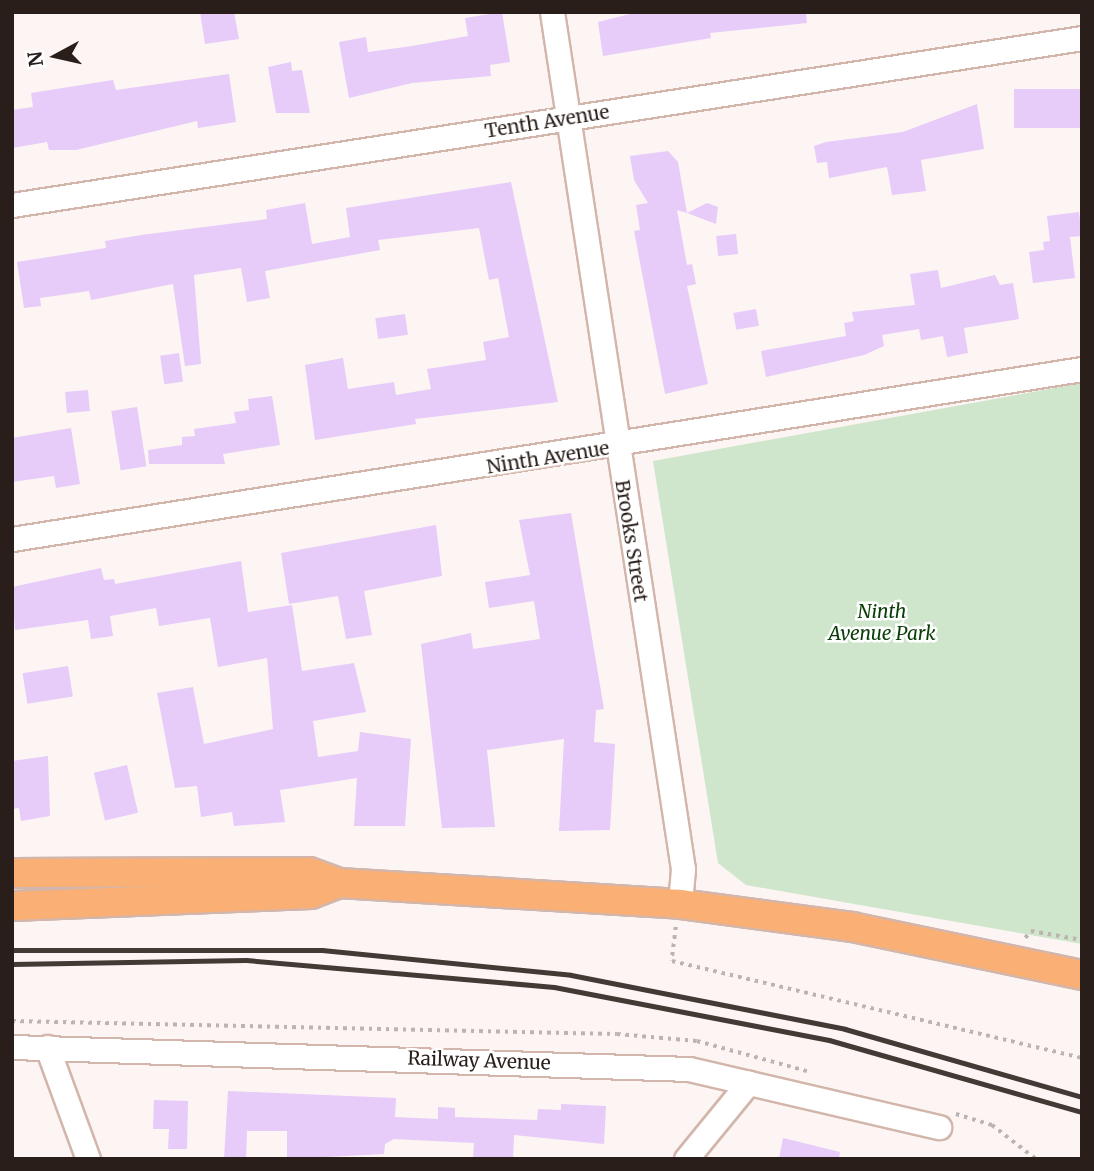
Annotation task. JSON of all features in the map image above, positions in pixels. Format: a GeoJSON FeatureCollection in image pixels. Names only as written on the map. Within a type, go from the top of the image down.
{"type":"FeatureCollection","features":[{"type":"Feature","properties":{"kind":"main road"},"geometry":{"type":"LineString","coordinates":[[12,873],[309,872],[339,883],[680,904],[852,927],[1082,975]]}},
{"type":"Feature","properties":{"kind":"main road"},"geometry":{"type":"LineString","coordinates":[[12,906],[311,894],[339,883]]}},
{"type":"Feature","properties":{"kind":"street","name":"Brooks Street"},"geometry":{"type":"LineString","coordinates":[[552,12],[616,447],[683,869],[680,904]]}},
{"type":"Feature","properties":{"kind":"street","name":"Tenth Avenue"},"geometry":{"type":"LineString","coordinates":[[12,205],[1082,38]]}},
{"type":"Feature","properties":{"kind":"street","name":"Ninth Avenue"},"geometry":{"type":"LineString","coordinates":[[12,540],[616,447],[1082,369]]}},
{"type":"Feature","properties":{"kind":"street","name":"Railway Avenue"},"geometry":{"type":"LineString","coordinates":[[12,1047],[689,1069],[947,1120]]}},
{"type":"Feature","properties":{"kind":"street"},"geometry":{"type":"LineString","coordinates":[[47,1048],[88,1159]]}},
{"type":"Feature","properties":{"kind":"street"},"geometry":{"type":"LineString","coordinates":[[686,1159],[749,1082]]}},
{"type":"Feature","properties":{"kind":"path"},"geometry":{"type":"LineString","coordinates":[[680,904],[672,961],[1082,1058]]}},
{"type":"Feature","properties":{"kind":"path"},"geometry":{"type":"LineString","coordinates":[[947,1120],[992,1125],[1036,1159]]}},
{"type":"Feature","properties":{"kind":"green space","name":"Ninth Avenue Park"},"geometry":{"type":"Polygon","coordinates":[[[1082,383],[1082,944],[746,885],[718,863],[653,461],[1082,383]]]}},
{"type":"Feature","properties":{"kind":"building"},"geometry":{"type":"Polygon","coordinates":[[[200,12],[234,12],[239,39],[205,44],[200,12]]]}},
{"type":"Feature","properties":{"kind":"building"},"geometry":{"type":"Polygon","coordinates":[[[502,12],[510,62],[490,65],[491,76],[412,83],[349,98],[339,42],[366,37],[368,52],[468,36],[465,18],[502,12]]]}},
{"type":"Feature","properties":{"kind":"building"},"geometry":{"type":"Polygon","coordinates":[[[638,12],[806,12],[807,23],[710,33],[711,38],[603,56],[598,22],[638,12]]]}},
{"type":"Feature","properties":{"kind":"building"},"geometry":{"type":"Polygon","coordinates":[[[291,62],[292,71],[302,70],[310,113],[276,113],[268,67],[291,62]]]}},
{"type":"Feature","properties":{"kind":"building"},"geometry":{"type":"Polygon","coordinates":[[[229,74],[236,122],[198,128],[197,121],[76,150],[49,150],[47,142],[12,148],[12,110],[33,107],[31,93],[113,80],[116,90],[229,74]]]}},
{"type":"Feature","properties":{"kind":"building"},"geometry":{"type":"Polygon","coordinates":[[[1014,89],[1082,89],[1082,128],[1014,128],[1014,89]]]}},
{"type":"Feature","properties":{"kind":"building"},"geometry":{"type":"Polygon","coordinates":[[[977,104],[984,149],[921,160],[926,191],[892,195],[887,167],[829,178],[827,162],[817,163],[814,146],[903,132],[977,104]]]}},
{"type":"Feature","properties":{"kind":"building"},"geometry":{"type":"Polygon","coordinates":[[[668,151],[678,162],[687,213],[677,210],[687,265],[692,264],[696,284],[687,286],[708,384],[665,394],[634,231],[640,230],[636,205],[648,203],[634,180],[630,156],[668,151]]]}},
{"type":"Feature","properties":{"kind":"building"},"geometry":{"type":"Polygon","coordinates":[[[511,182],[558,402],[415,419],[416,424],[315,440],[305,365],[343,358],[348,389],[394,382],[396,395],[431,389],[427,369],[486,360],[483,342],[509,337],[498,278],[489,280],[479,228],[378,240],[380,250],[265,271],[270,298],[247,302],[241,268],[194,275],[201,364],[185,366],[173,284],[91,300],[89,291],[40,298],[41,306],[24,308],[17,262],[106,248],[105,241],[267,219],[266,210],[305,203],[312,244],[350,237],[346,208],[511,182]]]}},
{"type":"Feature","properties":{"kind":"building"},"geometry":{"type":"Polygon","coordinates":[[[707,203],[718,207],[716,224],[687,213],[707,203]]]}},
{"type":"Feature","properties":{"kind":"building"},"geometry":{"type":"Polygon","coordinates":[[[1079,212],[1082,236],[1070,237],[1075,278],[1033,283],[1029,252],[1044,250],[1043,242],[1050,241],[1047,216],[1079,212]]]}},
{"type":"Feature","properties":{"kind":"building"},"geometry":{"type":"Polygon","coordinates":[[[736,234],[738,254],[718,256],[716,236],[736,234]]]}},
{"type":"Feature","properties":{"kind":"building"},"geometry":{"type":"Polygon","coordinates":[[[938,270],[941,288],[995,275],[1000,285],[1013,283],[1019,319],[964,328],[968,353],[947,357],[943,336],[921,340],[919,329],[882,335],[884,346],[864,355],[766,377],[761,351],[846,336],[844,323],[854,321],[852,312],[915,305],[910,274],[938,270]]]}},
{"type":"Feature","properties":{"kind":"building"},"geometry":{"type":"Polygon","coordinates":[[[756,309],[759,326],[736,330],[733,313],[756,309]]]}},
{"type":"Feature","properties":{"kind":"building"},"geometry":{"type":"Polygon","coordinates":[[[405,314],[408,335],[378,339],[375,318],[405,314]]]}},
{"type":"Feature","properties":{"kind":"building"},"geometry":{"type":"Polygon","coordinates":[[[179,353],[183,382],[164,384],[160,356],[179,353]]]}},
{"type":"Feature","properties":{"kind":"building"},"geometry":{"type":"Polygon","coordinates":[[[88,390],[90,411],[67,413],[65,392],[88,390]]]}},
{"type":"Feature","properties":{"kind":"building"},"geometry":{"type":"Polygon","coordinates":[[[272,396],[280,445],[223,454],[225,464],[149,464],[148,450],[182,445],[182,437],[195,436],[194,429],[236,423],[234,412],[249,410],[248,399],[272,396]]]}},
{"type":"Feature","properties":{"kind":"building"},"geometry":{"type":"Polygon","coordinates":[[[137,407],[146,466],[121,470],[111,411],[137,407]]]}},
{"type":"Feature","properties":{"kind":"building"},"geometry":{"type":"Polygon","coordinates":[[[71,428],[80,484],[56,488],[54,476],[12,482],[12,438],[71,428]]]}},
{"type":"Feature","properties":{"kind":"building"},"geometry":{"type":"Polygon","coordinates":[[[571,513],[604,709],[596,710],[594,742],[615,744],[610,830],[559,831],[564,739],[487,750],[495,827],[442,828],[421,644],[471,633],[473,649],[540,639],[534,601],[489,608],[485,582],[530,575],[519,520],[571,513]]]}},
{"type":"Feature","properties":{"kind":"building"},"geometry":{"type":"Polygon","coordinates":[[[436,525],[442,576],[364,591],[372,635],[346,639],[338,596],[289,604],[281,553],[436,525]]]}},
{"type":"Feature","properties":{"kind":"building"},"geometry":{"type":"Polygon","coordinates":[[[241,561],[248,612],[292,605],[302,671],[354,663],[366,712],[313,721],[318,757],[358,751],[360,732],[411,739],[405,826],[354,826],[357,778],[280,790],[285,822],[234,826],[232,812],[201,817],[197,786],[175,788],[157,693],[193,687],[204,744],[273,729],[267,658],[218,667],[210,618],[159,626],[156,608],[110,616],[113,636],[91,639],[88,620],[15,630],[12,587],[101,568],[104,580],[114,579],[115,584],[241,561]]]}},
{"type":"Feature","properties":{"kind":"building"},"geometry":{"type":"Polygon","coordinates":[[[68,666],[73,697],[27,704],[23,673],[68,666]]]}},
{"type":"Feature","properties":{"kind":"building"},"geometry":{"type":"Polygon","coordinates":[[[48,756],[50,816],[21,821],[19,808],[12,809],[12,761],[48,756]]]}},
{"type":"Feature","properties":{"kind":"building"},"geometry":{"type":"Polygon","coordinates":[[[127,765],[138,813],[105,820],[94,773],[127,765]]]}},
{"type":"Feature","properties":{"kind":"building"},"geometry":{"type":"Polygon","coordinates":[[[228,1091],[396,1098],[395,1117],[438,1119],[438,1107],[455,1108],[455,1117],[537,1120],[538,1109],[561,1110],[561,1104],[606,1106],[604,1144],[514,1135],[513,1159],[473,1159],[474,1143],[394,1139],[385,1144],[384,1154],[287,1159],[287,1131],[247,1131],[246,1159],[224,1159],[228,1091]]]}},
{"type":"Feature","properties":{"kind":"building"},"geometry":{"type":"Polygon","coordinates":[[[154,1100],[188,1101],[187,1149],[168,1149],[169,1129],[153,1129],[154,1100]]]}},
{"type":"Feature","properties":{"kind":"building"},"geometry":{"type":"Polygon","coordinates":[[[783,1138],[840,1152],[839,1159],[779,1159],[783,1138]]]}},
{"type":"Feature","properties":{"kind":"railway"},"geometry":{"type":"LineString","coordinates":[[12,950],[322,950],[571,975],[845,1029],[1082,1097]]}},
{"type":"Feature","properties":{"kind":"railway"},"geometry":{"type":"LineString","coordinates":[[12,964],[246,960],[554,987],[829,1040],[1082,1112]]}}]}
